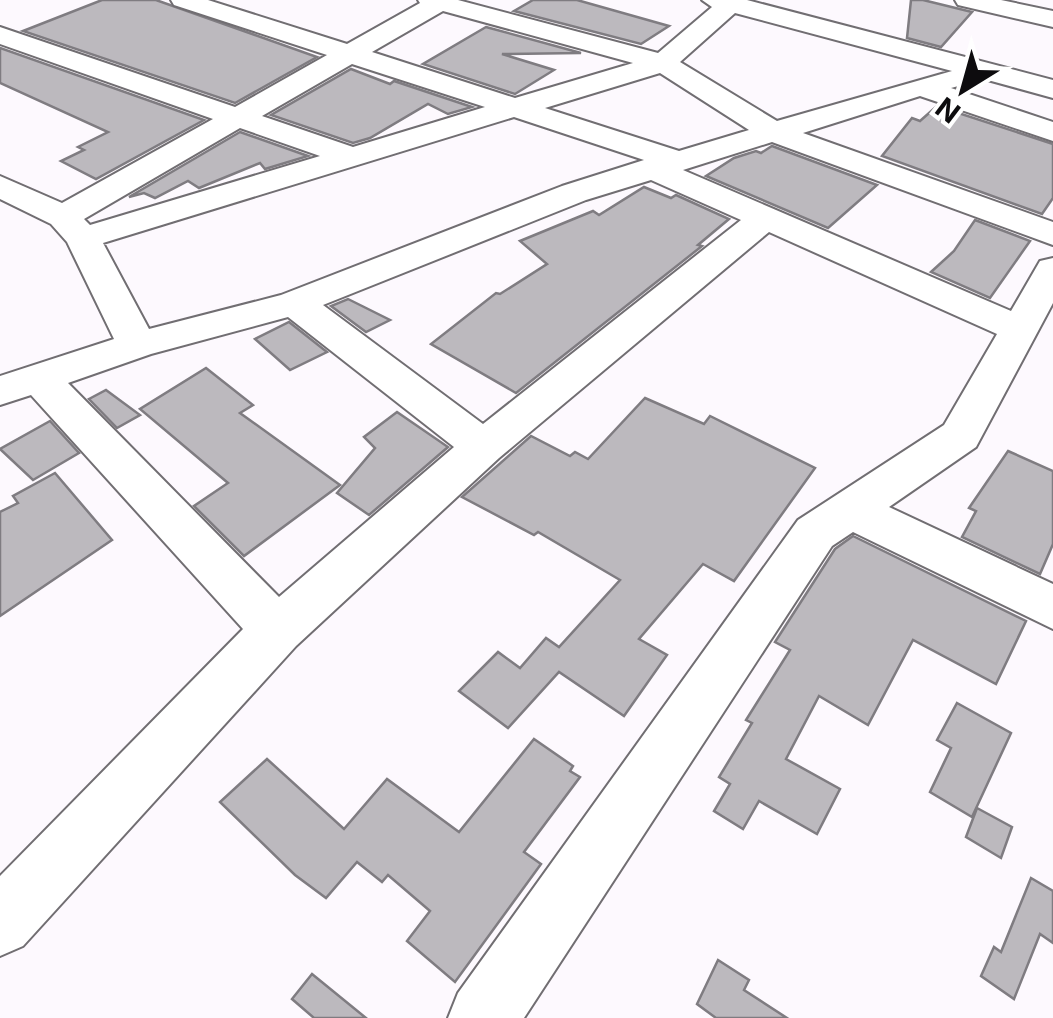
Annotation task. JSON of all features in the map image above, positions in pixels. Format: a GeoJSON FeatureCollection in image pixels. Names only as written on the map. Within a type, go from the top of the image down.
{"type":"FeatureCollection","features":[{"type":"Feature","properties":{"kind":"street"},"geometry":{"type":"LineString","coordinates":[[967,0],[1053,19]]}},
{"type":"Feature","properties":{"kind":"street"},"geometry":{"type":"LineString","coordinates":[[73,227],[239,116],[438,1],[662,63],[773,132],[1053,234]]}},
{"type":"Feature","properties":{"kind":"street"},"geometry":{"type":"LineString","coordinates":[[73,227],[355,158],[662,63],[726,1],[1053,90]]}},
{"type":"Feature","properties":{"kind":"street"},"geometry":{"type":"LineString","coordinates":[[207,3],[517,108],[664,164],[766,218],[1020,329]]}},
{"type":"Feature","properties":{"kind":"street"},"geometry":{"type":"LineString","coordinates":[[0,35],[355,158]]}},
{"type":"Feature","properties":{"kind":"street"},"geometry":{"type":"LineString","coordinates":[[277,630],[18,383],[295,304],[574,193],[984,71]]}},
{"type":"Feature","properties":{"kind":"street"},"geometry":{"type":"LineString","coordinates":[[921,87],[1053,132]]}},
{"type":"Feature","properties":{"kind":"street"},"geometry":{"type":"LineString","coordinates":[[0,186],[73,227],[137,346]]}},
{"type":"Feature","properties":{"kind":"street"},"geometry":{"type":"LineString","coordinates":[[0,922],[277,630],[483,448],[766,218]]}},
{"type":"Feature","properties":{"kind":"street"},"geometry":{"type":"LineString","coordinates":[[482,1018],[815,533],[960,436],[1053,269]]}},
{"type":"Feature","properties":{"kind":"street"},"geometry":{"type":"LineString","coordinates":[[295,304],[483,448]]}},
{"type":"Feature","properties":{"kind":"street"},"geometry":{"type":"LineString","coordinates":[[850,510],[1053,608]]}},
{"type":"Feature","properties":{"kind":"building"},"geometry":{"type":"Polygon","coordinates":[[[102,0],[156,0],[317,57],[235,103],[23,31],[102,0]]]}},
{"type":"Feature","properties":{"kind":"building"},"geometry":{"type":"Polygon","coordinates":[[[533,0],[577,0],[669,26],[641,44],[514,11],[533,0]]]}},
{"type":"Feature","properties":{"kind":"building"},"geometry":{"type":"Polygon","coordinates":[[[911,0],[972,12],[941,47],[907,38],[911,0]]]}},
{"type":"Feature","properties":{"kind":"building"},"geometry":{"type":"Polygon","coordinates":[[[486,27],[581,53],[502,54],[554,70],[515,94],[423,64],[486,27]]]}},
{"type":"Feature","properties":{"kind":"building"},"geometry":{"type":"Polygon","coordinates":[[[0,48],[204,120],[96,179],[61,161],[108,132],[0,83],[0,48]]]}},
{"type":"Feature","properties":{"kind":"building"},"geometry":{"type":"Polygon","coordinates":[[[351,69],[472,107],[448,114],[428,104],[370,138],[353,143],[271,115],[351,69]]]}},
{"type":"Feature","properties":{"kind":"building"},"geometry":{"type":"Polygon","coordinates":[[[937,106],[1053,144],[1053,198],[1042,214],[882,156],[912,118],[920,121],[937,106]]]}},
{"type":"Feature","properties":{"kind":"building"},"geometry":{"type":"Polygon","coordinates":[[[240,132],[308,156],[265,169],[260,163],[199,188],[188,181],[155,198],[144,193],[129,197],[240,132]]]}},
{"type":"Feature","properties":{"kind":"building"},"geometry":{"type":"Polygon","coordinates":[[[772,146],[877,185],[828,228],[706,176],[734,158],[761,153],[772,146]]]}},
{"type":"Feature","properties":{"kind":"building"},"geometry":{"type":"Polygon","coordinates":[[[644,187],[671,198],[676,195],[729,219],[698,245],[702,246],[516,393],[431,344],[496,293],[547,264],[520,241],[593,211],[599,215],[644,187]]]}},
{"type":"Feature","properties":{"kind":"building"},"geometry":{"type":"Polygon","coordinates":[[[975,220],[1030,241],[990,298],[931,272],[954,251],[975,220]]]}},
{"type":"Feature","properties":{"kind":"building"},"geometry":{"type":"Polygon","coordinates":[[[348,299],[390,320],[366,332],[331,306],[348,299]]]}},
{"type":"Feature","properties":{"kind":"building"},"geometry":{"type":"Polygon","coordinates":[[[289,322],[327,352],[290,370],[255,339],[289,322]]]}},
{"type":"Feature","properties":{"kind":"building"},"geometry":{"type":"Polygon","coordinates":[[[206,368],[253,405],[240,413],[340,485],[244,556],[194,506],[228,483],[140,409],[206,368]]]}},
{"type":"Feature","properties":{"kind":"building"},"geometry":{"type":"Polygon","coordinates":[[[106,390],[140,415],[117,428],[89,399],[106,390]]]}},
{"type":"Feature","properties":{"kind":"building"},"geometry":{"type":"Polygon","coordinates":[[[645,398],[704,424],[710,416],[815,468],[734,581],[703,564],[639,639],[667,655],[624,716],[559,672],[508,728],[459,691],[498,652],[520,668],[546,638],[559,647],[620,580],[538,532],[534,535],[462,497],[531,436],[570,456],[575,452],[588,459],[645,398]]]}},
{"type":"Feature","properties":{"kind":"building"},"geometry":{"type":"Polygon","coordinates":[[[397,412],[448,447],[369,515],[337,493],[375,448],[364,437],[397,412]]]}},
{"type":"Feature","properties":{"kind":"building"},"geometry":{"type":"Polygon","coordinates":[[[50,421],[79,453],[33,480],[0,449],[50,421]]]}},
{"type":"Feature","properties":{"kind":"building"},"geometry":{"type":"Polygon","coordinates":[[[1008,451],[1053,471],[1053,544],[1040,574],[962,537],[976,511],[969,508],[1008,451]]]}},
{"type":"Feature","properties":{"kind":"building"},"geometry":{"type":"Polygon","coordinates":[[[55,473],[112,540],[0,616],[0,512],[18,503],[13,496],[55,473]]]}},
{"type":"Feature","properties":{"kind":"building"},"geometry":{"type":"Polygon","coordinates":[[[853,536],[1026,621],[996,684],[913,640],[868,725],[819,696],[786,759],[840,789],[817,834],[759,801],[743,829],[714,811],[730,784],[719,777],[752,723],[746,720],[790,650],[775,642],[835,549],[853,536]]]}},
{"type":"Feature","properties":{"kind":"building"},"geometry":{"type":"Polygon","coordinates":[[[957,703],[1011,733],[972,817],[930,792],[951,748],[937,740],[957,703]]]}},
{"type":"Feature","properties":{"kind":"building"},"geometry":{"type":"Polygon","coordinates":[[[534,739],[573,766],[570,771],[580,777],[524,852],[541,864],[455,982],[407,941],[430,911],[388,875],[382,882],[357,862],[326,898],[295,875],[220,802],[267,759],[344,829],[387,779],[459,832],[534,739]]]}},
{"type":"Feature","properties":{"kind":"building"},"geometry":{"type":"Polygon","coordinates":[[[977,808],[1012,827],[1001,858],[966,837],[977,808]]]}},
{"type":"Feature","properties":{"kind":"building"},"geometry":{"type":"Polygon","coordinates":[[[1031,878],[1053,891],[1053,943],[1040,934],[1014,999],[981,976],[994,947],[1001,952],[1031,878]]]}},
{"type":"Feature","properties":{"kind":"building"},"geometry":{"type":"Polygon","coordinates":[[[718,960],[749,980],[744,990],[787,1018],[716,1018],[697,1004],[718,960]]]}},
{"type":"Feature","properties":{"kind":"building"},"geometry":{"type":"Polygon","coordinates":[[[312,974],[366,1018],[314,1018],[292,999],[312,974]]]}}]}
